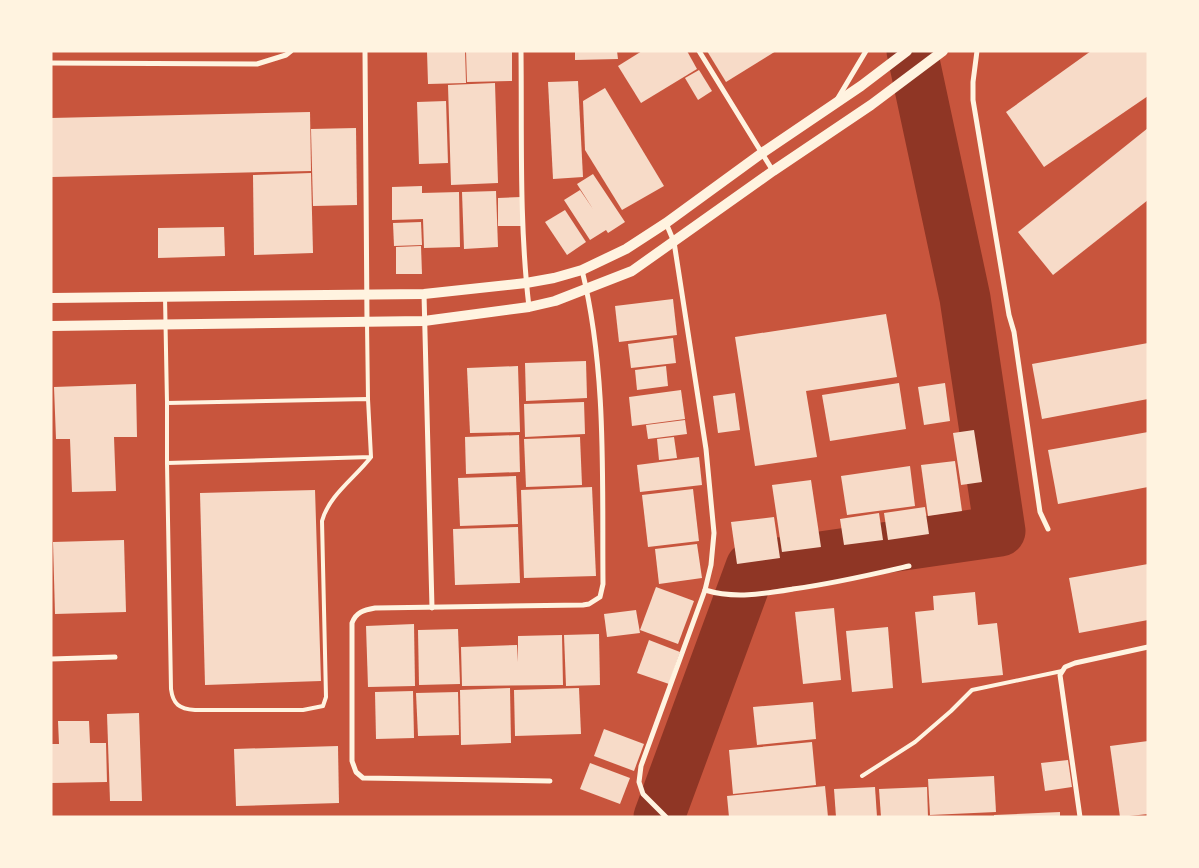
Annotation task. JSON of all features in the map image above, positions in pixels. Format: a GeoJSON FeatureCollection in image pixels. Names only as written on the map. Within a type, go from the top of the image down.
{"type":"FeatureCollection","features":[{"type":"Feature","properties":{"kind":"main road"},"geometry":{"type":"LineString","coordinates":[[51,298],[424,294],[526,283],[582,270],[626,250],[762,153],[861,86],[907,51]]}},
{"type":"Feature","properties":{"kind":"main road"},"geometry":{"type":"LineString","coordinates":[[51,326],[424,320],[529,307],[555,301],[632,271],[871,104],[943,51]]}},
{"type":"Feature","properties":{"kind":"street"},"geometry":{"type":"LineString","coordinates":[[51,63],[257,64],[286,55],[291,51]]}},
{"type":"Feature","properties":{"kind":"street"},"geometry":{"type":"LineString","coordinates":[[365,51],[367,322]]}},
{"type":"Feature","properties":{"kind":"street"},"geometry":{"type":"LineString","coordinates":[[520,51],[523,210],[526,283],[529,307]]}},
{"type":"Feature","properties":{"kind":"street"},"geometry":{"type":"LineString","coordinates":[[699,51],[774,170]]}},
{"type":"Feature","properties":{"kind":"street"},"geometry":{"type":"LineString","coordinates":[[833,105],[866,51]]}},
{"type":"Feature","properties":{"kind":"street"},"geometry":{"type":"LineString","coordinates":[[977,51],[973,100],[1009,315],[1014,332],[1040,512],[1048,528]]}},
{"type":"Feature","properties":{"kind":"street"},"geometry":{"type":"LineString","coordinates":[[666,223],[674,242],[706,449],[714,533],[711,565],[705,590],[640,766],[639,782],[643,794],[666,817]]}},
{"type":"Feature","properties":{"kind":"street"},"geometry":{"type":"LineString","coordinates":[[550,781],[363,778],[356,772],[352,761],[352,623],[360,612],[367,609],[583,605],[597,600],[601,594],[603,584],[601,419],[595,335],[582,270]]}},
{"type":"Feature","properties":{"kind":"street"},"geometry":{"type":"LineString","coordinates":[[424,294],[432,608]]}},
{"type":"Feature","properties":{"kind":"street"},"geometry":{"type":"LineString","coordinates":[[705,590],[719,594],[754,595],[836,583],[909,566]]}},
{"type":"Feature","properties":{"kind":"street"},"geometry":{"type":"LineString","coordinates":[[1080,817],[1060,675],[1062,670],[1075,663],[1105,655],[1148,648]]}},
{"type":"Feature","properties":{"kind":"street"},"geometry":{"type":"LineString","coordinates":[[51,659],[115,657]]}},
{"type":"Feature","properties":{"kind":"lane"},"geometry":{"type":"LineString","coordinates":[[165,297],[171,688],[174,702],[181,707],[195,710],[302,710],[323,706],[326,697],[322,521],[334,497],[360,472],[371,457],[367,322]]}},
{"type":"Feature","properties":{"kind":"lane"},"geometry":{"type":"LineString","coordinates":[[166,403],[368,399]]}},
{"type":"Feature","properties":{"kind":"lane"},"geometry":{"type":"LineString","coordinates":[[167,463],[371,457]]}},
{"type":"Feature","properties":{"kind":"lane"},"geometry":{"type":"LineString","coordinates":[[862,776],[915,742],[972,690],[1062,670]]}},
{"type":"Feature","properties":{"kind":"building"},"geometry":{"type":"Polygon","coordinates":[[[427,51],[465,51],[466,83],[428,84],[427,51]]]}},
{"type":"Feature","properties":{"kind":"building"},"geometry":{"type":"Polygon","coordinates":[[[466,51],[512,51],[512,81],[467,82],[466,51]]]}},
{"type":"Feature","properties":{"kind":"building"},"geometry":{"type":"Polygon","coordinates":[[[575,51],[617,51],[618,59],[575,60],[575,51]]]}},
{"type":"Feature","properties":{"kind":"building"},"geometry":{"type":"Polygon","coordinates":[[[642,51],[687,51],[697,69],[641,103],[618,66],[642,51]]]}},
{"type":"Feature","properties":{"kind":"building"},"geometry":{"type":"Polygon","coordinates":[[[707,51],[776,51],[726,82],[707,51]]]}},
{"type":"Feature","properties":{"kind":"building"},"geometry":{"type":"Polygon","coordinates":[[[1091,51],[1148,51],[1148,96],[1044,167],[1006,112],[1091,51]]]}},
{"type":"Feature","properties":{"kind":"building"},"geometry":{"type":"Polygon","coordinates":[[[699,70],[712,91],[698,100],[685,78],[699,70]]]}},
{"type":"Feature","properties":{"kind":"building"},"geometry":{"type":"Polygon","coordinates":[[[578,81],[583,177],[553,179],[548,82],[578,81]]]}},
{"type":"Feature","properties":{"kind":"building"},"geometry":{"type":"Polygon","coordinates":[[[495,83],[498,183],[451,185],[448,85],[495,83]]]}},
{"type":"Feature","properties":{"kind":"building"},"geometry":{"type":"Polygon","coordinates":[[[605,88],[664,186],[622,210],[585,150],[583,101],[605,88]]]}},
{"type":"Feature","properties":{"kind":"building"},"geometry":{"type":"Polygon","coordinates":[[[446,101],[448,163],[419,164],[417,102],[446,101]]]}},
{"type":"Feature","properties":{"kind":"building"},"geometry":{"type":"Polygon","coordinates":[[[310,112],[311,171],[52,177],[51,118],[310,112]]]}},
{"type":"Feature","properties":{"kind":"building"},"geometry":{"type":"Polygon","coordinates":[[[356,128],[357,205],[313,206],[311,129],[356,128]]]}},
{"type":"Feature","properties":{"kind":"building"},"geometry":{"type":"Polygon","coordinates":[[[1148,128],[1148,200],[1053,275],[1018,232],[1148,128]]]}},
{"type":"Feature","properties":{"kind":"building"},"geometry":{"type":"Polygon","coordinates":[[[311,173],[313,253],[254,255],[253,175],[311,173]]]}},
{"type":"Feature","properties":{"kind":"building"},"geometry":{"type":"Polygon","coordinates":[[[593,174],[625,222],[608,233],[606,230],[590,240],[564,200],[580,190],[593,209],[577,184],[593,174]]]}},
{"type":"Feature","properties":{"kind":"building"},"geometry":{"type":"Polygon","coordinates":[[[422,186],[422,193],[459,192],[460,247],[424,248],[423,219],[392,220],[392,187],[422,186]]]}},
{"type":"Feature","properties":{"kind":"building"},"geometry":{"type":"Polygon","coordinates":[[[496,191],[498,247],[464,249],[462,192],[496,191]]]}},
{"type":"Feature","properties":{"kind":"building"},"geometry":{"type":"Polygon","coordinates":[[[521,197],[522,226],[498,226],[498,198],[521,197]]]}},
{"type":"Feature","properties":{"kind":"building"},"geometry":{"type":"Polygon","coordinates":[[[565,210],[586,242],[567,255],[545,222],[565,210]]]}},
{"type":"Feature","properties":{"kind":"building"},"geometry":{"type":"Polygon","coordinates":[[[421,222],[422,245],[394,246],[393,223],[421,222]]]}},
{"type":"Feature","properties":{"kind":"building"},"geometry":{"type":"Polygon","coordinates":[[[224,227],[225,256],[158,258],[158,228],[224,227]]]}},
{"type":"Feature","properties":{"kind":"building"},"geometry":{"type":"Polygon","coordinates":[[[421,246],[422,274],[396,274],[396,247],[421,246]]]}},
{"type":"Feature","properties":{"kind":"building"},"geometry":{"type":"Polygon","coordinates":[[[673,299],[677,335],[619,342],[615,306],[673,299]]]}},
{"type":"Feature","properties":{"kind":"building"},"geometry":{"type":"Polygon","coordinates":[[[886,314],[897,377],[806,391],[817,457],[755,466],[735,337],[886,314]]]}},
{"type":"Feature","properties":{"kind":"building"},"geometry":{"type":"Polygon","coordinates":[[[673,338],[676,363],[631,368],[628,344],[673,338]]]}},
{"type":"Feature","properties":{"kind":"building"},"geometry":{"type":"Polygon","coordinates":[[[1148,343],[1148,399],[1042,419],[1032,364],[1148,343]]]}},
{"type":"Feature","properties":{"kind":"building"},"geometry":{"type":"Polygon","coordinates":[[[586,361],[587,398],[526,401],[525,363],[586,361]]]}},
{"type":"Feature","properties":{"kind":"building"},"geometry":{"type":"Polygon","coordinates":[[[518,366],[520,432],[470,433],[467,368],[518,366]]]}},
{"type":"Feature","properties":{"kind":"building"},"geometry":{"type":"Polygon","coordinates":[[[666,366],[668,386],[637,390],[635,370],[666,366]]]}},
{"type":"Feature","properties":{"kind":"building"},"geometry":{"type":"Polygon","coordinates":[[[899,383],[906,429],[830,441],[822,395],[899,383]]]}},
{"type":"Feature","properties":{"kind":"building"},"geometry":{"type":"Polygon","coordinates":[[[945,383],[950,421],[924,425],[918,387],[945,383]]]}},
{"type":"Feature","properties":{"kind":"building"},"geometry":{"type":"Polygon","coordinates":[[[136,384],[137,437],[114,437],[116,491],[72,492],[70,439],[56,439],[54,387],[136,384]]]}},
{"type":"Feature","properties":{"kind":"building"},"geometry":{"type":"Polygon","coordinates":[[[681,390],[685,419],[632,426],[629,397],[681,390]]]}},
{"type":"Feature","properties":{"kind":"building"},"geometry":{"type":"Polygon","coordinates":[[[735,393],[740,430],[718,433],[713,396],[735,393]]]}},
{"type":"Feature","properties":{"kind":"building"},"geometry":{"type":"Polygon","coordinates":[[[584,402],[585,434],[525,437],[524,404],[584,402]]]}},
{"type":"Feature","properties":{"kind":"building"},"geometry":{"type":"Polygon","coordinates":[[[685,420],[687,434],[648,439],[646,425],[685,420]]]}},
{"type":"Feature","properties":{"kind":"building"},"geometry":{"type":"Polygon","coordinates":[[[974,430],[982,482],[961,485],[953,433],[974,430]]]}},
{"type":"Feature","properties":{"kind":"building"},"geometry":{"type":"Polygon","coordinates":[[[1148,432],[1148,487],[1058,504],[1048,450],[1148,432]]]}},
{"type":"Feature","properties":{"kind":"building"},"geometry":{"type":"Polygon","coordinates":[[[519,435],[520,472],[466,474],[465,437],[519,435]]]}},
{"type":"Feature","properties":{"kind":"building"},"geometry":{"type":"Polygon","coordinates":[[[580,437],[582,485],[526,487],[524,439],[580,437]]]}},
{"type":"Feature","properties":{"kind":"building"},"geometry":{"type":"Polygon","coordinates":[[[674,437],[677,458],[659,460],[657,439],[674,437]]]}},
{"type":"Feature","properties":{"kind":"building"},"geometry":{"type":"Polygon","coordinates":[[[699,457],[702,485],[640,492],[637,465],[699,457]]]}},
{"type":"Feature","properties":{"kind":"building"},"geometry":{"type":"Polygon","coordinates":[[[955,461],[962,511],[928,516],[921,465],[955,461]]]}},
{"type":"Feature","properties":{"kind":"building"},"geometry":{"type":"Polygon","coordinates":[[[910,466],[915,506],[847,515],[841,476],[910,466]]]}},
{"type":"Feature","properties":{"kind":"building"},"geometry":{"type":"Polygon","coordinates":[[[516,476],[518,524],[460,526],[458,478],[516,476]]]}},
{"type":"Feature","properties":{"kind":"building"},"geometry":{"type":"Polygon","coordinates":[[[811,480],[821,547],[782,552],[772,485],[811,480]]]}},
{"type":"Feature","properties":{"kind":"building"},"geometry":{"type":"Polygon","coordinates":[[[592,487],[596,576],[524,578],[521,490],[592,487]]]}},
{"type":"Feature","properties":{"kind":"building"},"geometry":{"type":"Polygon","coordinates":[[[693,489],[699,541],[648,547],[642,495],[693,489]]]}},
{"type":"Feature","properties":{"kind":"building"},"geometry":{"type":"Polygon","coordinates":[[[315,490],[321,681],[205,685],[200,493],[315,490]]]}},
{"type":"Feature","properties":{"kind":"building"},"geometry":{"type":"Polygon","coordinates":[[[925,507],[929,534],[888,540],[884,513],[925,507]]]}},
{"type":"Feature","properties":{"kind":"building"},"geometry":{"type":"Polygon","coordinates":[[[879,513],[883,540],[844,545],[840,519],[879,513]]]}},
{"type":"Feature","properties":{"kind":"building"},"geometry":{"type":"Polygon","coordinates":[[[774,517],[780,558],[737,564],[731,522],[774,517]]]}},
{"type":"Feature","properties":{"kind":"building"},"geometry":{"type":"Polygon","coordinates":[[[518,527],[520,583],[455,585],[453,529],[518,527]]]}},
{"type":"Feature","properties":{"kind":"building"},"geometry":{"type":"Polygon","coordinates":[[[124,540],[126,612],[55,614],[53,542],[124,540]]]}},
{"type":"Feature","properties":{"kind":"building"},"geometry":{"type":"Polygon","coordinates":[[[697,544],[702,578],[659,584],[655,549],[697,544]]]}},
{"type":"Feature","properties":{"kind":"building"},"geometry":{"type":"Polygon","coordinates":[[[1148,564],[1148,620],[1079,633],[1069,578],[1148,564]]]}},
{"type":"Feature","properties":{"kind":"building"},"geometry":{"type":"Polygon","coordinates":[[[656,587],[694,601],[678,644],[640,630],[656,587]]]}},
{"type":"Feature","properties":{"kind":"building"},"geometry":{"type":"Polygon","coordinates":[[[975,592],[978,625],[997,623],[1003,675],[922,683],[915,612],[934,610],[933,596],[975,592]]]}},
{"type":"Feature","properties":{"kind":"building"},"geometry":{"type":"Polygon","coordinates":[[[834,608],[841,680],[803,684],[795,612],[834,608]]]}},
{"type":"Feature","properties":{"kind":"building"},"geometry":{"type":"Polygon","coordinates":[[[636,610],[640,633],[607,637],[604,614],[636,610]]]}},
{"type":"Feature","properties":{"kind":"building"},"geometry":{"type":"Polygon","coordinates":[[[414,624],[415,686],[368,687],[366,626],[414,624]]]}},
{"type":"Feature","properties":{"kind":"building"},"geometry":{"type":"Polygon","coordinates":[[[888,627],[893,688],[852,692],[846,631],[888,627]]]}},
{"type":"Feature","properties":{"kind":"building"},"geometry":{"type":"Polygon","coordinates":[[[458,629],[460,684],[419,685],[418,630],[458,629]]]}},
{"type":"Feature","properties":{"kind":"building"},"geometry":{"type":"Polygon","coordinates":[[[599,634],[600,685],[566,686],[564,635],[599,634]]]}},
{"type":"Feature","properties":{"kind":"building"},"geometry":{"type":"Polygon","coordinates":[[[562,635],[563,685],[462,686],[461,647],[517,645],[518,662],[518,636],[562,635]]]}},
{"type":"Feature","properties":{"kind":"building"},"geometry":{"type":"Polygon","coordinates":[[[649,640],[680,652],[669,684],[637,673],[649,640]]]}},
{"type":"Feature","properties":{"kind":"building"},"geometry":{"type":"Polygon","coordinates":[[[510,688],[511,743],[461,745],[460,690],[510,688]]]}},
{"type":"Feature","properties":{"kind":"building"},"geometry":{"type":"Polygon","coordinates":[[[579,688],[581,734],[515,736],[514,690],[579,688]]]}},
{"type":"Feature","properties":{"kind":"building"},"geometry":{"type":"Polygon","coordinates":[[[413,691],[414,738],[376,739],[375,692],[413,691]]]}},
{"type":"Feature","properties":{"kind":"building"},"geometry":{"type":"Polygon","coordinates":[[[458,692],[459,735],[418,736],[416,693],[458,692]]]}},
{"type":"Feature","properties":{"kind":"building"},"geometry":{"type":"Polygon","coordinates":[[[813,702],[816,739],[757,745],[753,707],[813,702]]]}},
{"type":"Feature","properties":{"kind":"building"},"geometry":{"type":"Polygon","coordinates":[[[139,713],[142,801],[110,801],[107,714],[139,713]]]}},
{"type":"Feature","properties":{"kind":"building"},"geometry":{"type":"Polygon","coordinates":[[[58,721],[89,721],[90,743],[106,743],[107,782],[51,783],[51,744],[59,744],[58,721]]]}},
{"type":"Feature","properties":{"kind":"building"},"geometry":{"type":"Polygon","coordinates":[[[604,729],[644,744],[634,771],[594,756],[604,729]]]}},
{"type":"Feature","properties":{"kind":"building"},"geometry":{"type":"Polygon","coordinates":[[[1148,741],[1148,814],[1120,817],[1110,746],[1148,741]]]}},
{"type":"Feature","properties":{"kind":"building"},"geometry":{"type":"Polygon","coordinates":[[[812,742],[816,785],[733,794],[729,750],[812,742]]]}},
{"type":"Feature","properties":{"kind":"building"},"geometry":{"type":"Polygon","coordinates":[[[338,746],[339,803],[236,806],[234,749],[338,746]]]}},
{"type":"Feature","properties":{"kind":"building"},"geometry":{"type":"Polygon","coordinates":[[[1068,760],[1072,787],[1045,791],[1041,763],[1068,760]]]}},
{"type":"Feature","properties":{"kind":"building"},"geometry":{"type":"Polygon","coordinates":[[[590,763],[630,778],[620,804],[580,789],[590,763]]]}},
{"type":"Feature","properties":{"kind":"building"},"geometry":{"type":"Polygon","coordinates":[[[994,776],[996,812],[930,815],[928,779],[994,776]]]}},
{"type":"Feature","properties":{"kind":"building"},"geometry":{"type":"Polygon","coordinates":[[[825,786],[828,817],[729,817],[727,796],[825,786]]]}},
{"type":"Feature","properties":{"kind":"building"},"geometry":{"type":"Polygon","coordinates":[[[875,787],[877,817],[836,817],[834,789],[875,787]]]}},
{"type":"Feature","properties":{"kind":"building"},"geometry":{"type":"Polygon","coordinates":[[[927,787],[928,817],[881,817],[879,789],[927,787]]]}},
{"type":"Feature","properties":{"kind":"building"},"geometry":{"type":"Polygon","coordinates":[[[1060,812],[1060,817],[994,817],[994,815],[1060,812]]]}},
{"type":"Feature","properties":{"kind":"waterway"},"geometry":{"type":"LineString","coordinates":[[659,817],[751,567],[1000,531],[965,298],[912,51]]}}]}
